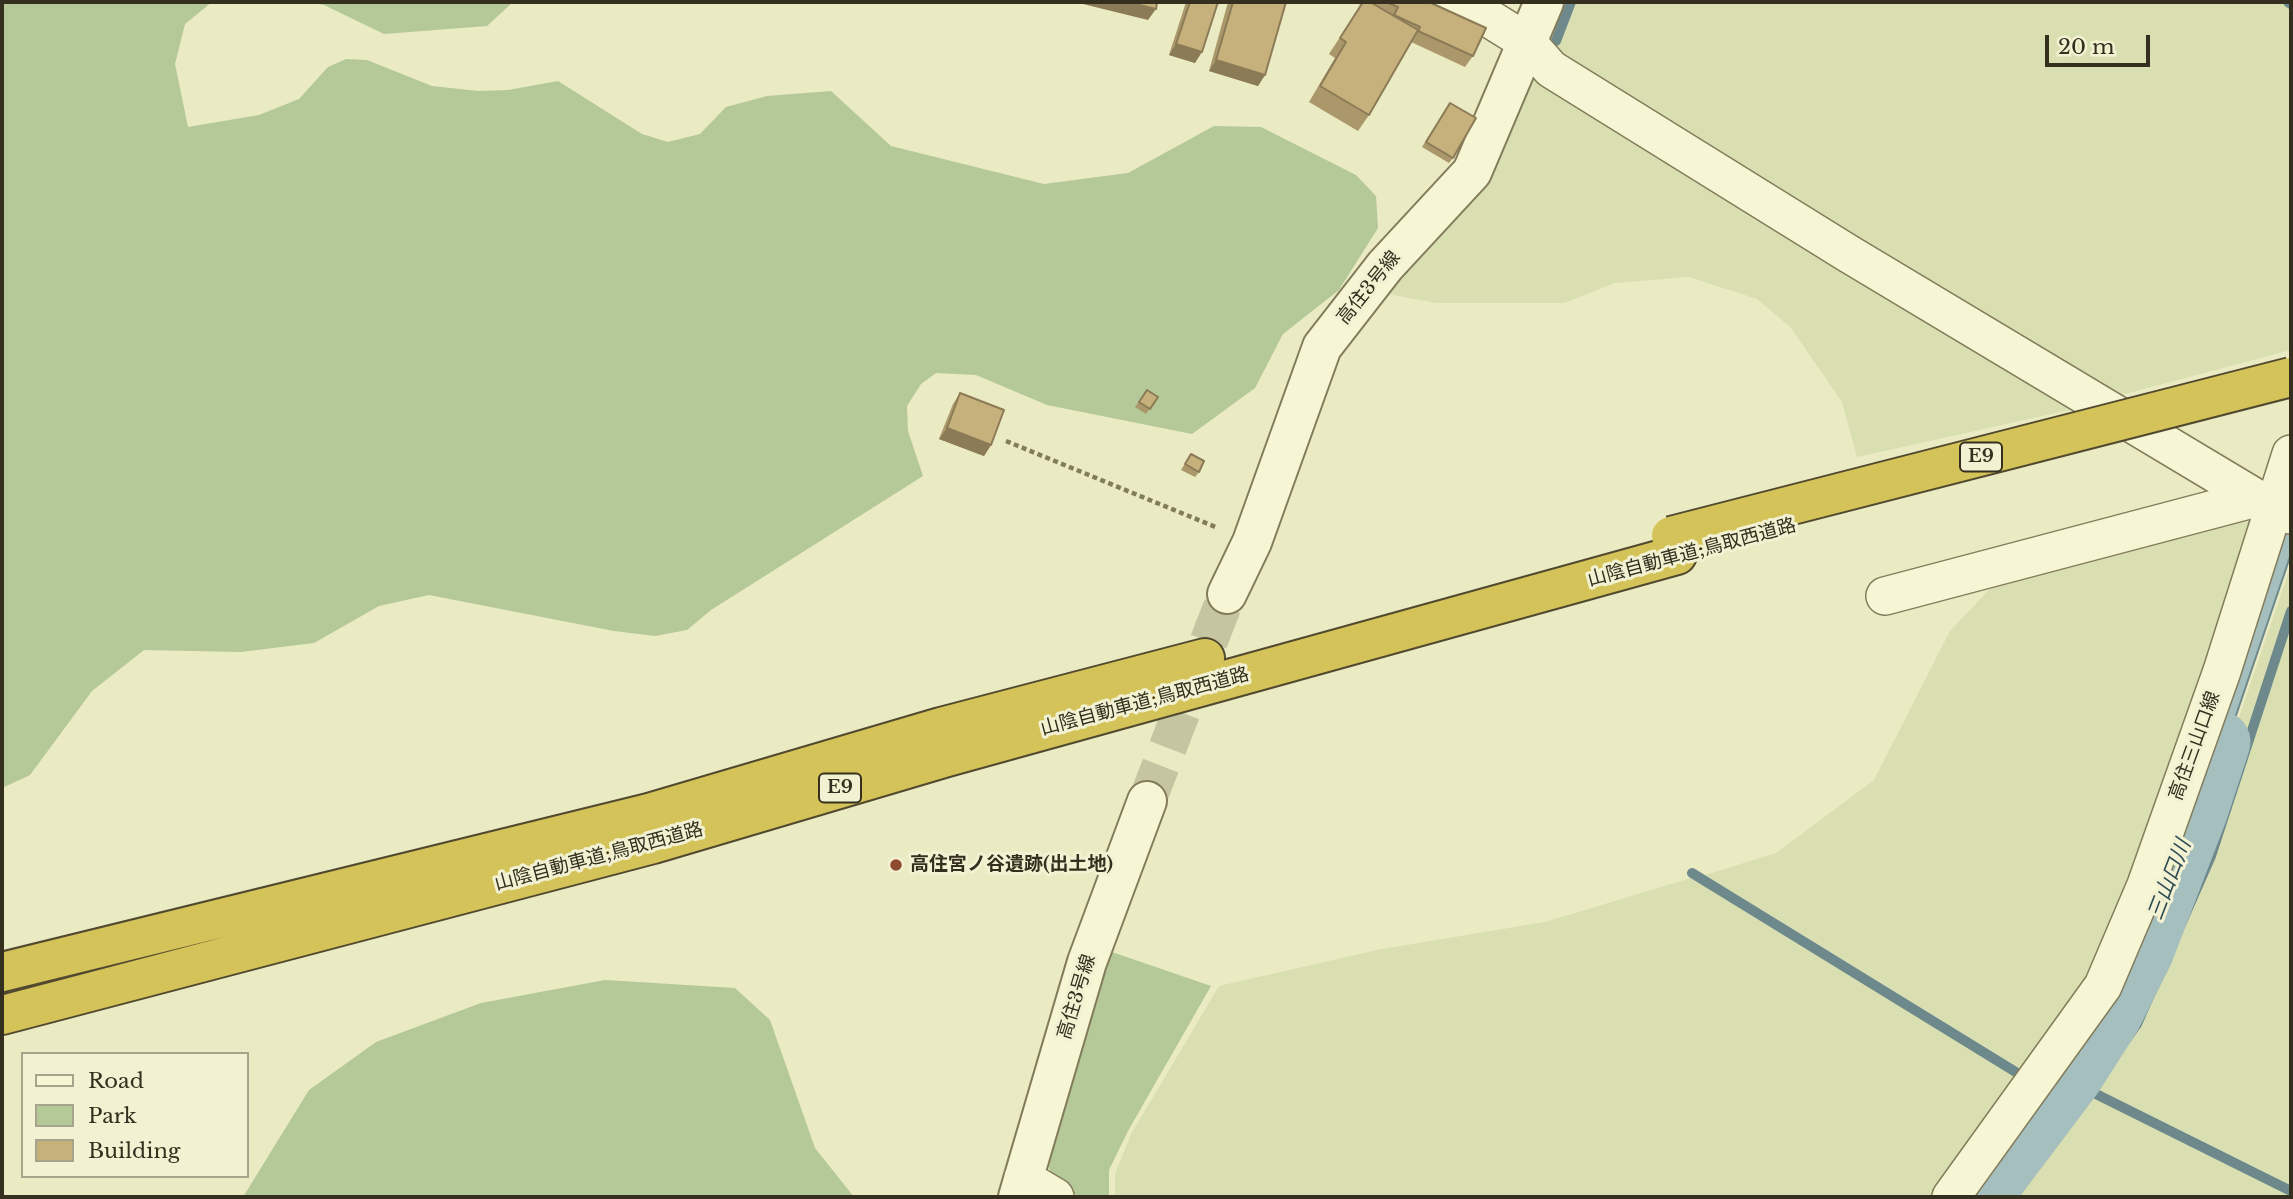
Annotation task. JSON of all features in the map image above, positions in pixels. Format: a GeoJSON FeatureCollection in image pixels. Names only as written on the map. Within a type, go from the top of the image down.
{"type":"FeatureCollection","features":[{"type":"Feature","properties":{"kind":"highway","name":"山陰自動車道;鳥取西道路"},"geometry":{"type":"LineString","coordinates":[[2,1015],[653,844],[1674,546],[2291,377]]}},
{"type":"Feature","properties":{"kind":"highway","name":"山陰自動車道;鳥取西道路"},"geometry":{"type":"LineString","coordinates":[[2,972],[649,813],[941,727],[1674,546],[2291,402]]}},
{"type":"Feature","properties":{"kind":"street"},"geometry":{"type":"LineString","coordinates":[[1448,2],[1490,19],[1527,42],[1551,69],[1849,254],[2274,508]]}},
{"type":"Feature","properties":{"kind":"street","name":"高住3号線"},"geometry":{"type":"LineString","coordinates":[[1227,594],[1252,542],[1322,347],[1385,266],[1472,172],[1544,2]]}},
{"type":"Feature","properties":{"kind":"street","name":"高住三山口線"},"geometry":{"type":"LineString","coordinates":[[1951,1197],[2103,986],[2155,860],[2222,671],[2291,454]]}},
{"type":"Feature","properties":{"kind":"street"},"geometry":{"type":"LineString","coordinates":[[1885,596],[2274,508]]}},
{"type":"Feature","properties":{"kind":"street","name":"高住3号線"},"geometry":{"type":"LineString","coordinates":[[1021,1187],[1087,962],[1147,801]]}},
{"type":"Feature","properties":{"kind":"street"},"geometry":{"type":"LineString","coordinates":[[1021,1187],[1055,1197]]}},
{"type":"Feature","properties":{"kind":"path"},"geometry":{"type":"LineString","coordinates":[[1006,441],[1252,542]]}},
{"type":"Feature","properties":{"kind":"green space"},"geometry":{"type":"Polygon","coordinates":[[[2,2],[212,2],[185,24],[175,64],[188,127],[259,115],[299,99],[328,67],[346,59],[367,60],[432,86],[478,91],[508,90],[558,81],[642,134],[668,142],[700,134],[726,107],[767,96],[831,91],[891,146],[1044,184],[1128,173],[1214,126],[1261,127],[1356,175],[1376,196],[1378,228],[1339,290],[1283,334],[1255,388],[1192,434],[1047,405],[976,375],[936,373],[921,384],[907,406],[908,431],[923,476],[711,610],[687,630],[655,636],[614,631],[429,595],[379,606],[314,643],[241,652],[144,650],[92,691],[30,775],[2,788],[2,2]]]}},
{"type":"Feature","properties":{"kind":"green space"},"geometry":{"type":"Polygon","coordinates":[[[307,2],[513,2],[487,26],[384,34],[324,5],[307,2]]]}},
{"type":"Feature","properties":{"kind":"green space"},"geometry":{"type":"Polygon","coordinates":[[[1564,2],[2291,2],[2291,350],[2110,398],[1622,104],[1550,44],[1549,38],[1564,2]]]}},
{"type":"Feature","properties":{"kind":"green space"},"geometry":{"type":"Polygon","coordinates":[[[1528,78],[1548,82],[2083,407],[1857,457],[1842,402],[1791,328],[1757,299],[1689,277],[1615,283],[1564,303],[1436,303],[1388,294],[1485,177],[1523,102],[1522,89],[1528,78]]]}},
{"type":"Feature","properties":{"kind":"green space"},"geometry":{"type":"Polygon","coordinates":[[[2255,519],[2214,646],[2099,970],[2031,1075],[1705,875],[1776,853],[1874,780],[1950,631],[2002,576],[2255,519]]]}},
{"type":"Feature","properties":{"kind":"green space"},"geometry":{"type":"Polygon","coordinates":[[[2291,565],[2291,1197],[1997,1197],[2116,1037],[2164,937],[2291,565]]]}},
{"type":"Feature","properties":{"kind":"green space"},"geometry":{"type":"Polygon","coordinates":[[[1691,878],[2023,1081],[1945,1197],[1115,1197],[1115,1174],[1131,1134],[1219,986],[1377,950],[1545,922],[1691,878]]]}},
{"type":"Feature","properties":{"kind":"green space"},"geometry":{"type":"Polygon","coordinates":[[[1109,951],[1211,986],[1128,1131],[1109,1170],[1109,1197],[1079,1197],[1054,1179],[1048,1166],[1109,951]]]}},
{"type":"Feature","properties":{"kind":"green space"},"geometry":{"type":"Polygon","coordinates":[[[605,980],[735,988],[770,1020],[815,1148],[854,1197],[243,1197],[309,1090],[376,1042],[481,1003],[605,980]]]}},
{"type":"Feature","properties":{"kind":"water"},"geometry":{"type":"Polygon","coordinates":[[[2291,497],[2291,554],[2198,827],[2183,820],[2291,497]]]}},
{"type":"Feature","properties":{"kind":"building"},"geometry":{"type":"Polygon","coordinates":[[[1127,2],[1157,2],[1156,9],[1127,2]]]}},
{"type":"Feature","properties":{"kind":"building"},"geometry":{"type":"Polygon","coordinates":[[[1190,2],[1218,2],[1202,52],[1176,44],[1190,2]]]}},
{"type":"Feature","properties":{"kind":"building"},"geometry":{"type":"Polygon","coordinates":[[[1233,2],[1286,2],[1265,75],[1216,60],[1233,2]]]}},
{"type":"Feature","properties":{"kind":"building"},"geometry":{"type":"Polygon","coordinates":[[[1363,2],[1370,2],[1418,30],[1369,115],[1320,86],[1346,42],[1340,38],[1363,2]]]}},
{"type":"Feature","properties":{"kind":"building"},"geometry":{"type":"Polygon","coordinates":[[[1386,2],[1429,2],[1486,28],[1473,56],[1418,31],[1420,27],[1394,15],[1398,7],[1386,2]]]}},
{"type":"Feature","properties":{"kind":"building"},"geometry":{"type":"Polygon","coordinates":[[[1450,103],[1476,118],[1453,158],[1426,142],[1450,103]]]}},
{"type":"Feature","properties":{"kind":"building"},"geometry":{"type":"Polygon","coordinates":[[[1147,390],[1158,397],[1150,409],[1139,402],[1147,390]]]}},
{"type":"Feature","properties":{"kind":"building"},"geometry":{"type":"Polygon","coordinates":[[[960,393],[1004,410],[991,445],[947,428],[960,393]]]}},
{"type":"Feature","properties":{"kind":"building"},"geometry":{"type":"Polygon","coordinates":[[[1191,454],[1204,461],[1199,472],[1185,464],[1191,454]]]}},
{"type":"Feature","properties":{"kind":"waterway"},"geometry":{"type":"LineString","coordinates":[[1556,41],[1571,2]]}},
{"type":"Feature","properties":{"kind":"waterway"},"geometry":{"type":"LineString","coordinates":[[2013,1197],[2137,1024],[2211,856],[2291,611]]}},
{"type":"Feature","properties":{"kind":"waterway","name":"三山口川"},"geometry":{"type":"LineString","coordinates":[[1980,1197],[2072,1075],[2111,1014],[2142,952],[2196,812],[2219,742]]}},
{"type":"Feature","properties":{"kind":"waterway"},"geometry":{"type":"LineString","coordinates":[[1692,873],[2019,1074]]}},
{"type":"Feature","properties":{"kind":"waterway"},"geometry":{"type":"LineString","coordinates":[[2090,1091],[2291,1191]]}},
{"type":"Feature","properties":{"kind":"tunnel"},"geometry":{"type":"LineString","coordinates":[[1147,801],[1227,594]]}},
{"type":"Feature","properties":{"kind":"place","name":"高住宮ノ谷遺跡(出土地)"},"geometry":{"type":"Point","coordinates":[896,865]}}]}
